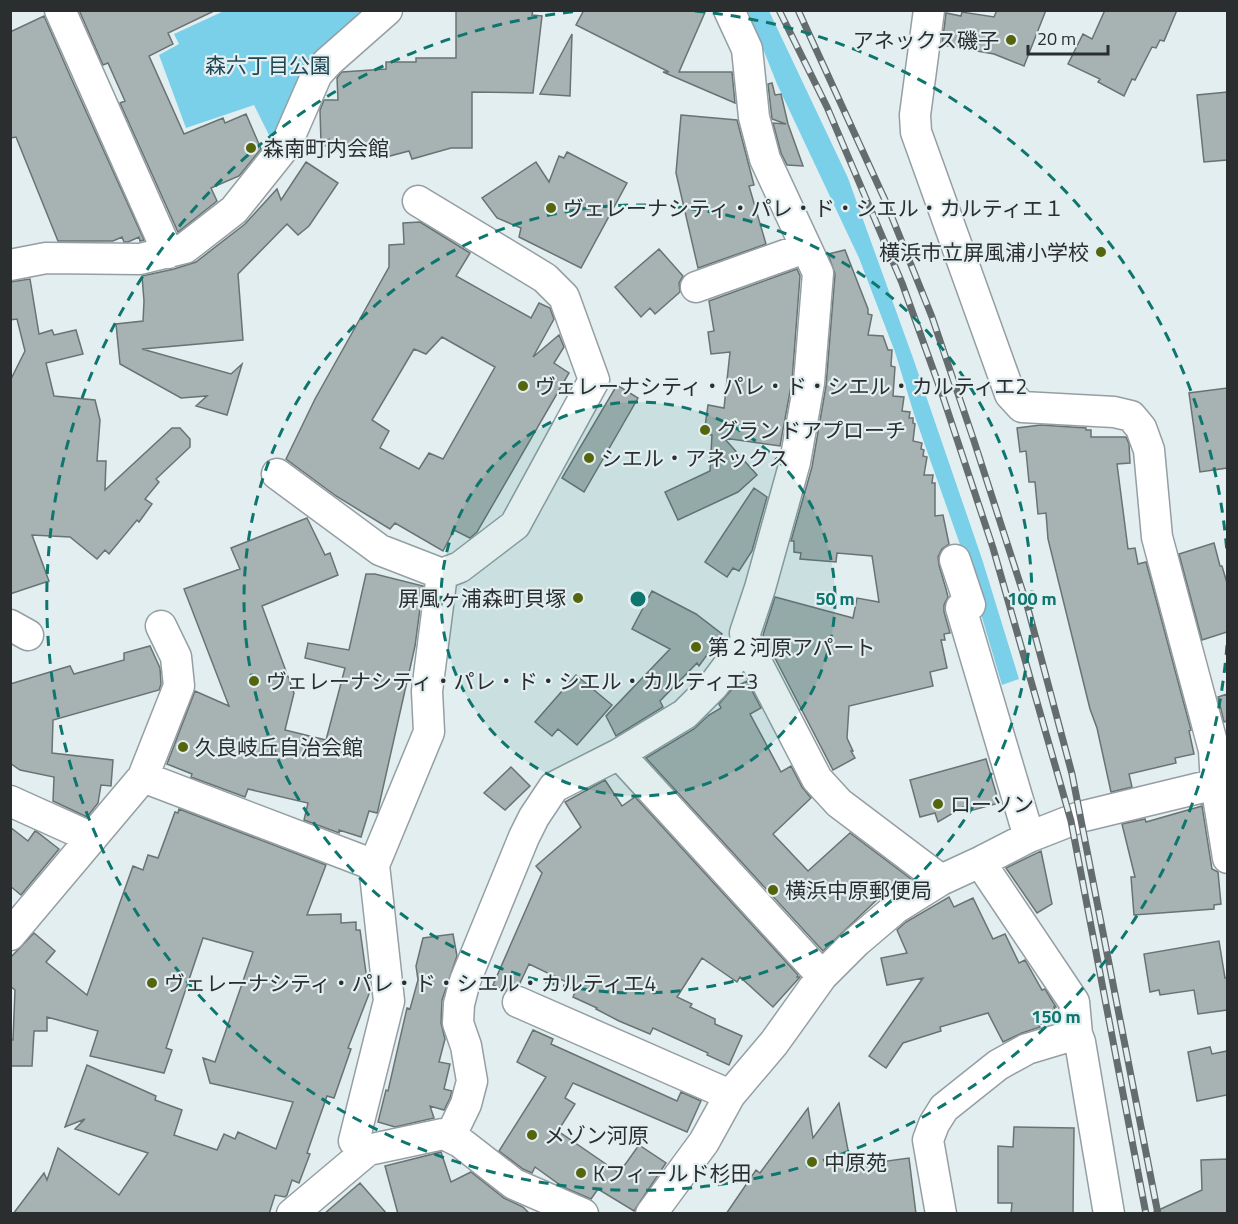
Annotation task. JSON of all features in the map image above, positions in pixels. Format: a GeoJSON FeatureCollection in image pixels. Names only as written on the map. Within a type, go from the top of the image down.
{"type":"FeatureCollection","features":[{"type":"Feature","properties":{"kind":"street"},"geometry":{"type":"LineString","coordinates":[[60,10],[168,253]]}},
{"type":"Feature","properties":{"kind":"street"},"geometry":{"type":"LineString","coordinates":[[10,265],[46,258],[140,259],[185,248],[234,210],[286,144],[317,74],[387,10]]}},
{"type":"Feature","properties":{"kind":"street"},"geometry":{"type":"LineString","coordinates":[[729,10],[747,49],[754,117],[765,159],[818,273],[809,383],[795,462],[745,633],[746,642],[817,778],[839,803],[941,880]]}},
{"type":"Feature","properties":{"kind":"street"},"geometry":{"type":"LineString","coordinates":[[929,10],[915,115],[916,132],[1010,394],[1022,407],[1114,412],[1131,416],[1141,428],[1149,450],[1157,537],[1214,750],[1216,784],[1227,858]]}},
{"type":"Feature","properties":{"kind":"street"},"geometry":{"type":"LineString","coordinates":[[277,474],[380,550],[442,574],[460,567],[514,525],[594,380],[564,297],[544,278],[418,201]]}},
{"type":"Feature","properties":{"kind":"street"},"geometry":{"type":"LineString","coordinates":[[696,287],[805,248]]}},
{"type":"Feature","properties":{"kind":"street"},"geometry":{"type":"LineString","coordinates":[[955,560],[970,605],[961,608],[1029,837]]}},
{"type":"Feature","properties":{"kind":"street"},"geometry":{"type":"LineString","coordinates":[[354,1141],[388,1001],[374,865],[429,732],[427,691],[442,574]]}},
{"type":"Feature","properties":{"kind":"street"},"geometry":{"type":"LineString","coordinates":[[10,935],[143,777],[178,686],[176,657],[161,626]]}},
{"type":"Feature","properties":{"kind":"street"},"geometry":{"type":"LineString","coordinates":[[450,1137],[466,1104],[472,1081],[466,1046],[458,1023],[459,1004],[465,981],[534,817],[554,787],[619,754],[685,714],[713,686],[746,642]]}},
{"type":"Feature","properties":{"kind":"street"},"geometry":{"type":"LineString","coordinates":[[619,754],[822,976]]}},
{"type":"Feature","properties":{"kind":"street"},"geometry":{"type":"LineString","coordinates":[[143,777],[374,865]]}},
{"type":"Feature","properties":{"kind":"street"},"geometry":{"type":"LineString","coordinates":[[651,1214],[704,1142],[730,1095],[774,1043],[822,976],[856,942],[896,908],[941,880],[1029,837],[1076,819],[1216,784]]}},
{"type":"Feature","properties":{"kind":"street"},"geometry":{"type":"LineString","coordinates":[[10,801],[92,838]]}},
{"type":"Feature","properties":{"kind":"street"},"geometry":{"type":"LineString","coordinates":[[980,862],[1074,1002],[1077,1034],[1109,1214]]}},
{"type":"Feature","properties":{"kind":"street"},"geometry":{"type":"LineString","coordinates":[[518,1002],[730,1095]]}},
{"type":"Feature","properties":{"kind":"street"},"geometry":{"type":"LineString","coordinates":[[941,1214],[928,1140],[933,1124],[944,1108],[998,1065],[1027,1048],[1077,1034]]}},
{"type":"Feature","properties":{"kind":"street"},"geometry":{"type":"LineString","coordinates":[[292,1214],[368,1150],[443,1134],[460,1142],[514,1184],[583,1214]]}},
{"type":"Feature","properties":{"kind":"green space","name":"森六丁目公園"},"geometry":{"type":"Polygon","coordinates":[[[224,11],[376,11],[272,141],[254,105],[186,128],[159,55],[179,44],[174,34],[224,11]]]}},
{"type":"Feature","properties":{"kind":"green space"},"geometry":{"type":"Polygon","coordinates":[[[748,11],[769,11],[848,178],[982,559],[1019,679],[1002,685],[963,553],[914,414],[895,352],[859,258],[777,84],[748,11]]]}},
{"type":"Feature","properties":{"kind":"building"},"geometry":{"type":"Polygon","coordinates":[[[79,10],[216,10],[168,33],[173,44],[149,56],[184,134],[223,118],[225,123],[246,114],[261,149],[239,176],[211,188],[217,201],[178,232],[120,103],[125,101],[108,63],[103,65],[79,10]]]}},
{"type":"Feature","properties":{"kind":"building"},"geometry":{"type":"Polygon","coordinates":[[[456,10],[533,10],[532,15],[542,16],[533,93],[472,92],[472,148],[451,148],[412,159],[409,151],[375,158],[371,145],[322,146],[330,139],[321,143],[320,110],[324,100],[338,100],[337,78],[340,74],[386,69],[386,62],[416,62],[416,58],[456,58],[456,10]]]}},
{"type":"Feature","properties":{"kind":"building"},"geometry":{"type":"Polygon","coordinates":[[[584,10],[706,10],[679,72],[732,72],[735,103],[663,72],[669,72],[576,25],[584,10]]]}},
{"type":"Feature","properties":{"kind":"building"},"geometry":{"type":"Polygon","coordinates":[[[997,10],[1046,10],[1024,66],[994,54],[942,45],[946,13],[961,16],[962,12],[994,17],[997,10]]]}},
{"type":"Feature","properties":{"kind":"building"},"geometry":{"type":"Polygon","coordinates":[[[1105,10],[1177,10],[1164,41],[1160,40],[1156,48],[1152,47],[1124,96],[1098,82],[1100,79],[1068,64],[1083,34],[1092,39],[1105,10]]]}},
{"type":"Feature","properties":{"kind":"building"},"geometry":{"type":"Polygon","coordinates":[[[44,16],[144,240],[140,241],[139,237],[124,242],[122,237],[113,241],[58,241],[16,137],[10,138],[10,32],[44,16]]]}},
{"type":"Feature","properties":{"kind":"building"},"geometry":{"type":"Polygon","coordinates":[[[572,34],[570,96],[540,94],[572,34]]]}},
{"type":"Feature","properties":{"kind":"building"},"geometry":{"type":"Polygon","coordinates":[[[772,83],[775,95],[781,94],[788,124],[803,166],[787,165],[781,153],[773,123],[786,124],[772,119],[768,84],[772,83]]]}},
{"type":"Feature","properties":{"kind":"building"},"geometry":{"type":"Polygon","coordinates":[[[1227,92],[1227,160],[1204,162],[1197,95],[1227,92]]]}},
{"type":"Feature","properties":{"kind":"building"},"geometry":{"type":"Polygon","coordinates":[[[681,115],[737,120],[754,185],[749,186],[766,244],[698,268],[676,173],[681,115]]]}},
{"type":"Feature","properties":{"kind":"building","name":"ヴェレーナシティ・パレ・ド・シエル・カルティエ１"},"geometry":{"type":"Polygon","coordinates":[[[567,152],[627,183],[581,268],[519,237],[521,228],[497,218],[482,198],[536,162],[549,182],[559,156],[564,158],[567,152]]]}},
{"type":"Feature","properties":{"kind":"building"},"geometry":{"type":"Polygon","coordinates":[[[306,162],[338,183],[309,226],[298,235],[287,224],[238,274],[243,340],[142,349],[231,374],[242,364],[227,415],[196,406],[207,396],[181,398],[120,364],[116,324],[143,321],[142,276],[196,262],[245,224],[277,189],[281,200],[306,162]]]}},
{"type":"Feature","properties":{"kind":"building","name":"ヴェレーナシティ・パレ・ド・シエル・カルティエ2"},"geometry":{"type":"Polygon","coordinates":[[[420,222],[470,253],[456,276],[531,318],[539,303],[550,308],[554,319],[533,357],[559,335],[564,347],[554,363],[569,373],[477,532],[470,538],[454,530],[443,551],[395,523],[390,529],[336,496],[286,459],[315,399],[389,267],[389,245],[404,244],[403,223],[420,222]],[[442,337],[426,354],[414,349],[372,420],[389,431],[380,448],[419,469],[429,453],[443,459],[495,367],[442,337]]]}},
{"type":"Feature","properties":{"kind":"building"},"geometry":{"type":"Polygon","coordinates":[[[659,249],[683,276],[679,283],[680,292],[655,314],[650,308],[641,317],[615,287],[659,249]]]}},
{"type":"Feature","properties":{"kind":"building"},"geometry":{"type":"Polygon","coordinates":[[[845,250],[868,314],[872,315],[868,335],[883,336],[888,350],[892,350],[891,366],[895,367],[893,396],[904,397],[902,411],[910,412],[909,418],[913,418],[915,424],[913,441],[922,443],[923,456],[927,457],[924,475],[933,475],[935,516],[943,515],[949,544],[942,549],[938,557],[948,597],[944,605],[944,612],[950,633],[944,634],[945,640],[941,640],[947,668],[930,672],[933,686],[849,706],[847,738],[855,758],[833,770],[763,635],[775,597],[853,618],[857,598],[879,602],[872,556],[837,553],[836,562],[800,559],[801,553],[794,552],[794,541],[791,541],[812,467],[826,386],[835,274],[828,254],[845,250]]]}},
{"type":"Feature","properties":{"kind":"building"},"geometry":{"type":"Polygon","coordinates":[[[797,269],[800,276],[792,381],[780,446],[724,438],[757,475],[738,492],[678,520],[665,492],[710,471],[712,435],[704,434],[708,405],[724,408],[730,352],[711,354],[708,332],[714,331],[709,301],[797,269]]]}},
{"type":"Feature","properties":{"kind":"building"},"geometry":{"type":"Polygon","coordinates":[[[30,279],[39,334],[52,330],[54,335],[76,330],[83,354],[46,363],[54,396],[95,400],[100,420],[97,461],[106,461],[105,490],[172,428],[180,428],[190,439],[190,447],[156,479],[159,482],[145,499],[152,504],[139,522],[137,520],[109,554],[105,550],[97,559],[70,537],[32,535],[49,581],[10,594],[10,381],[25,351],[17,319],[10,320],[10,282],[30,279]]]}},
{"type":"Feature","properties":{"kind":"building"},"geometry":{"type":"Polygon","coordinates":[[[617,385],[638,398],[584,492],[562,478],[617,385]]]}},
{"type":"Feature","properties":{"kind":"building"},"geometry":{"type":"Polygon","coordinates":[[[1227,388],[1227,468],[1200,472],[1189,393],[1227,388]]]}},
{"type":"Feature","properties":{"kind":"building"},"geometry":{"type":"Polygon","coordinates":[[[1041,425],[1086,428],[1086,430],[1091,430],[1091,437],[1126,437],[1129,444],[1130,463],[1117,464],[1128,549],[1135,548],[1138,564],[1146,562],[1191,730],[1189,731],[1194,754],[1175,758],[1176,763],[1129,774],[1132,787],[1111,792],[1097,728],[1090,709],[1048,539],[1046,513],[1038,514],[1035,482],[1029,482],[1026,451],[1020,452],[1017,428],[1041,425]]]}},
{"type":"Feature","properties":{"kind":"building"},"geometry":{"type":"Polygon","coordinates":[[[754,488],[767,497],[752,551],[739,571],[733,568],[727,577],[705,562],[754,488]]]}},
{"type":"Feature","properties":{"kind":"building","name":"ヴェレーナシティ・パレ・ド・シエル・カルティエ3"},"geometry":{"type":"Polygon","coordinates":[[[307,518],[325,555],[330,553],[338,575],[262,606],[294,693],[285,730],[326,740],[345,668],[305,658],[308,643],[349,650],[366,574],[375,574],[423,586],[415,646],[378,810],[377,813],[369,811],[361,837],[339,830],[339,833],[304,820],[308,803],[248,789],[245,797],[191,777],[192,774],[167,764],[195,691],[229,706],[184,589],[240,569],[231,548],[307,518]]]}},
{"type":"Feature","properties":{"kind":"building"},"geometry":{"type":"Polygon","coordinates":[[[1214,543],[1227,583],[1227,632],[1202,640],[1179,554],[1214,543]]]}},
{"type":"Feature","properties":{"kind":"building"},"geometry":{"type":"Polygon","coordinates":[[[652,591],[696,614],[722,634],[699,666],[697,663],[660,701],[663,707],[616,736],[606,716],[670,649],[632,629],[652,591]]]}},
{"type":"Feature","properties":{"kind":"building"},"geometry":{"type":"Polygon","coordinates":[[[150,646],[160,668],[159,690],[53,720],[52,753],[113,760],[111,786],[101,785],[98,803],[87,817],[53,801],[54,777],[20,770],[10,763],[10,684],[70,666],[74,674],[124,660],[124,653],[150,646]]]}},
{"type":"Feature","properties":{"kind":"building"},"geometry":{"type":"Polygon","coordinates":[[[576,675],[612,705],[577,745],[558,729],[552,736],[535,722],[576,675]]]}},
{"type":"Feature","properties":{"kind":"building"},"geometry":{"type":"Polygon","coordinates":[[[747,681],[761,708],[750,714],[781,772],[791,766],[802,787],[811,798],[773,834],[808,871],[850,833],[911,879],[883,897],[882,895],[823,951],[646,758],[694,729],[709,715],[721,708],[719,704],[733,688],[747,681]]]}},
{"type":"Feature","properties":{"kind":"building"},"geometry":{"type":"Polygon","coordinates":[[[1227,694],[1227,721],[1224,722],[1218,697],[1227,694]]]}},
{"type":"Feature","properties":{"kind":"building"},"geometry":{"type":"Polygon","coordinates":[[[986,759],[999,803],[966,812],[963,807],[938,822],[935,813],[920,817],[910,780],[986,759]]]}},
{"type":"Feature","properties":{"kind":"building"},"geometry":{"type":"Polygon","coordinates":[[[511,767],[530,786],[505,810],[484,793],[511,767]]]}},
{"type":"Feature","properties":{"kind":"building"},"geometry":{"type":"Polygon","coordinates":[[[605,780],[622,806],[635,797],[798,975],[797,977],[800,977],[773,1007],[740,977],[737,982],[702,958],[677,997],[692,1004],[690,1007],[715,1019],[715,1024],[742,1036],[729,1065],[653,1028],[650,1034],[619,1021],[573,997],[577,987],[529,964],[519,985],[508,988],[506,991],[493,985],[542,873],[536,866],[581,827],[565,802],[605,780]]]}},
{"type":"Feature","properties":{"kind":"building"},"geometry":{"type":"Polygon","coordinates":[[[1202,806],[1212,869],[1218,872],[1221,904],[1214,905],[1214,909],[1134,915],[1131,877],[1135,877],[1122,824],[1145,819],[1146,822],[1202,806]]]}},
{"type":"Feature","properties":{"kind":"building"},"geometry":{"type":"Polygon","coordinates":[[[179,809],[326,865],[307,915],[341,914],[341,923],[356,922],[356,930],[360,930],[369,994],[348,1048],[351,1049],[334,1098],[327,1096],[299,1183],[292,1180],[285,1197],[275,1195],[269,1214],[13,1214],[44,1173],[47,1180],[58,1148],[119,1195],[148,1153],[75,1129],[85,1119],[65,1127],[87,1065],[156,1096],[155,1100],[182,1110],[174,1135],[217,1150],[224,1134],[235,1139],[238,1132],[276,1149],[293,1102],[210,1083],[203,1058],[215,1062],[253,952],[203,938],[166,1048],[172,1050],[164,1073],[90,1056],[98,1031],[47,1017],[47,1031],[34,1031],[32,1066],[10,1066],[15,990],[10,986],[10,958],[34,933],[55,951],[46,962],[87,995],[133,866],[143,870],[148,855],[158,858],[175,812],[178,813],[179,809]]]}},
{"type":"Feature","properties":{"kind":"building"},"geometry":{"type":"Polygon","coordinates":[[[10,827],[28,841],[35,831],[59,849],[21,895],[10,886],[10,827]]]}},
{"type":"Feature","properties":{"kind":"building"},"geometry":{"type":"Polygon","coordinates":[[[1041,851],[1052,904],[1037,913],[1006,868],[1041,851]]]}},
{"type":"Feature","properties":{"kind":"building"},"geometry":{"type":"Polygon","coordinates":[[[949,897],[954,907],[973,898],[993,939],[1005,934],[1019,963],[1025,960],[1042,990],[1045,989],[1056,1007],[1054,1007],[1058,1018],[1003,1042],[988,1013],[940,1027],[941,1031],[903,1043],[886,1068],[869,1056],[923,978],[887,985],[881,958],[907,953],[897,930],[906,922],[949,897]]]}},
{"type":"Feature","properties":{"kind":"building"},"geometry":{"type":"Polygon","coordinates":[[[453,934],[457,956],[442,1000],[441,1023],[445,1039],[439,1062],[450,1064],[444,1089],[452,1091],[450,1098],[444,1110],[430,1106],[434,1118],[395,1127],[378,1122],[386,1090],[388,1091],[407,1008],[410,1009],[418,980],[416,966],[423,938],[453,934]]]}},
{"type":"Feature","properties":{"kind":"building"},"geometry":{"type":"Polygon","coordinates":[[[1219,941],[1225,978],[1227,978],[1227,1010],[1198,1014],[1194,990],[1160,995],[1159,990],[1150,992],[1144,954],[1219,941]]]}},
{"type":"Feature","properties":{"kind":"building"},"geometry":{"type":"Polygon","coordinates":[[[533,1030],[553,1039],[551,1044],[677,1101],[681,1092],[701,1101],[687,1132],[573,1083],[565,1098],[575,1104],[558,1131],[619,1173],[639,1145],[666,1163],[634,1211],[598,1189],[591,1199],[563,1187],[535,1167],[532,1173],[523,1169],[499,1151],[546,1077],[517,1062],[533,1030]]]}},
{"type":"Feature","properties":{"kind":"building"},"geometry":{"type":"Polygon","coordinates":[[[1210,1047],[1212,1054],[1227,1051],[1227,1095],[1197,1101],[1188,1052],[1210,1047]]]}},
{"type":"Feature","properties":{"kind":"building","name":"中原苑"},"geometry":{"type":"Polygon","coordinates":[[[839,1103],[851,1166],[909,1158],[916,1214],[726,1214],[756,1170],[760,1173],[808,1108],[813,1138],[839,1103]]]}},
{"type":"Feature","properties":{"kind":"building"},"geometry":{"type":"Polygon","coordinates":[[[1014,1127],[1074,1128],[1073,1214],[1011,1214],[1012,1203],[998,1203],[998,1146],[1013,1147],[1014,1127]]]}},
{"type":"Feature","properties":{"kind":"building"},"geometry":{"type":"Polygon","coordinates":[[[441,1152],[451,1182],[471,1172],[504,1198],[523,1207],[530,1214],[398,1214],[385,1166],[441,1152]]]}},
{"type":"Feature","properties":{"kind":"building"},"geometry":{"type":"Polygon","coordinates":[[[1227,1159],[1227,1214],[1150,1214],[1202,1190],[1201,1160],[1227,1159]]]}},
{"type":"Feature","properties":{"kind":"building"},"geometry":{"type":"Polygon","coordinates":[[[360,1183],[387,1214],[324,1214],[360,1183]]]}},
{"type":"Feature","properties":{"kind":"railway"},"geometry":{"type":"LineString","coordinates":[[779,10],[827,107],[902,283],[993,548],[1071,821],[1146,1214]]}},
{"type":"Feature","properties":{"kind":"railway"},"geometry":{"type":"LineString","coordinates":[[798,10],[885,200],[932,317],[1027,605],[1072,774],[1158,1214]]}},
{"type":"Feature","properties":{"kind":"place","name":"アネックス磯子"},"geometry":{"type":"Point","coordinates":[1011,40]}},
{"type":"Feature","properties":{"kind":"place","name":"森南町内会館"},"geometry":{"type":"Point","coordinates":[251,148]}},
{"type":"Feature","properties":{"kind":"place","name":"ヴェレーナシティ・パレ・ド・シエル・カルティエ１"},"geometry":{"type":"Point","coordinates":[551,208]}},
{"type":"Feature","properties":{"kind":"place","name":"横浜市立屏風浦小学校"},"geometry":{"type":"Point","coordinates":[1101,252]}},
{"type":"Feature","properties":{"kind":"place","name":"ヴェレーナシティ・パレ・ド・シエル・カルティエ2"},"geometry":{"type":"Point","coordinates":[523,386]}},
{"type":"Feature","properties":{"kind":"place","name":"グランドアプローチ"},"geometry":{"type":"Point","coordinates":[705,430]}},
{"type":"Feature","properties":{"kind":"place","name":"シエル・アネックス"},"geometry":{"type":"Point","coordinates":[589,458]}},
{"type":"Feature","properties":{"kind":"place","name":"屏風ヶ浦森町貝塚"},"geometry":{"type":"Point","coordinates":[578,598]}},
{"type":"Feature","properties":{"kind":"place","name":"第２河原アパート"},"geometry":{"type":"Point","coordinates":[696,647]}},
{"type":"Feature","properties":{"kind":"place","name":"ヴェレーナシティ・パレ・ド・シエル・カルティエ3"},"geometry":{"type":"Point","coordinates":[254,681]}},
{"type":"Feature","properties":{"kind":"place","name":"久良岐丘自治会館"},"geometry":{"type":"Point","coordinates":[183,747]}},
{"type":"Feature","properties":{"kind":"place","name":"ローソン"},"geometry":{"type":"Point","coordinates":[938,804]}},
{"type":"Feature","properties":{"kind":"place","name":"横浜中原郵便局"},"geometry":{"type":"Point","coordinates":[773,890]}},
{"type":"Feature","properties":{"kind":"place","name":"ヴェレーナシティ・パレ・ド・シエル・カルティエ4"},"geometry":{"type":"Point","coordinates":[152,983]}},
{"type":"Feature","properties":{"kind":"place","name":"メゾン河原"},"geometry":{"type":"Point","coordinates":[532,1135]}},
{"type":"Feature","properties":{"kind":"place","name":"中原苑"},"geometry":{"type":"Point","coordinates":[812,1162]}},
{"type":"Feature","properties":{"kind":"place","name":"Kフィールド杉田"},"geometry":{"type":"Point","coordinates":[581,1173]}}]}
